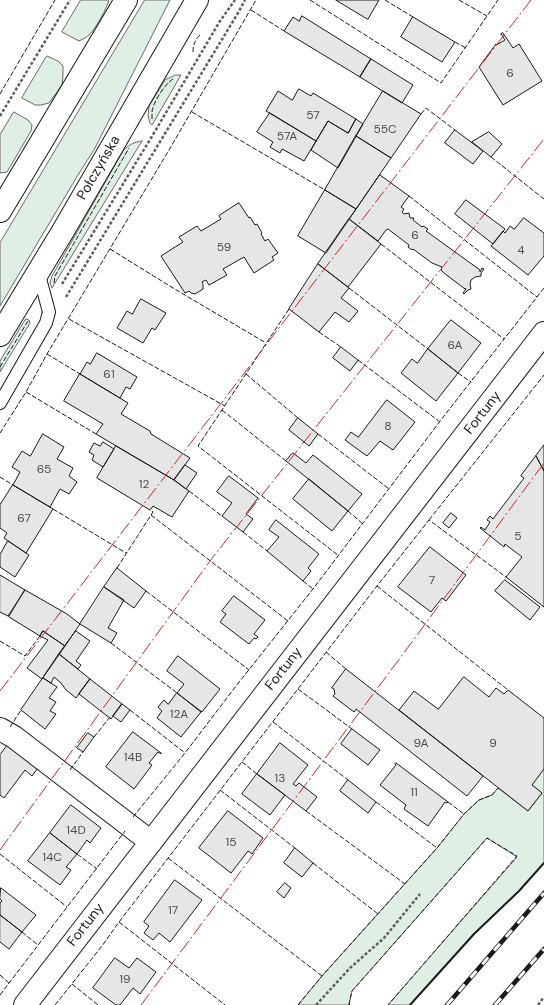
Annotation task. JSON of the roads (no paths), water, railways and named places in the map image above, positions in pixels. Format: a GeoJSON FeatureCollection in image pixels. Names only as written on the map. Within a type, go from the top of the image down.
{"type":"FeatureCollection","features":[{"type":"Feature","properties":{"kind":"street"},"geometry":{"type":"LineString","coordinates":[[0,211],[126,0]]}},
{"type":"Feature","properties":{"kind":"street","name":"Połczyńska"},"geometry":{"type":"LineString","coordinates":[[0,335],[67,224],[197,0]]}},
{"type":"Feature","properties":{"kind":"street","name":"Fortuny"},"geometry":{"type":"LineString","coordinates":[[25,1005],[544,333]]}},
{"type":"Feature","properties":{"kind":"street"},"geometry":{"type":"LineString","coordinates":[[0,729],[21,742],[151,842]]}},
{"type":"Feature","properties":{"kind":"lane"},"geometry":{"type":"LineString","coordinates":[[0,403],[46,323],[49,312],[38,271]]}},
{"type":"Feature","properties":{"kind":"railway"},"geometry":{"type":"LineString","coordinates":[[447,1005],[544,893]]}},
{"type":"Feature","properties":{"kind":"railway"},"geometry":{"type":"LineString","coordinates":[[495,1005],[544,949]]}}]}
